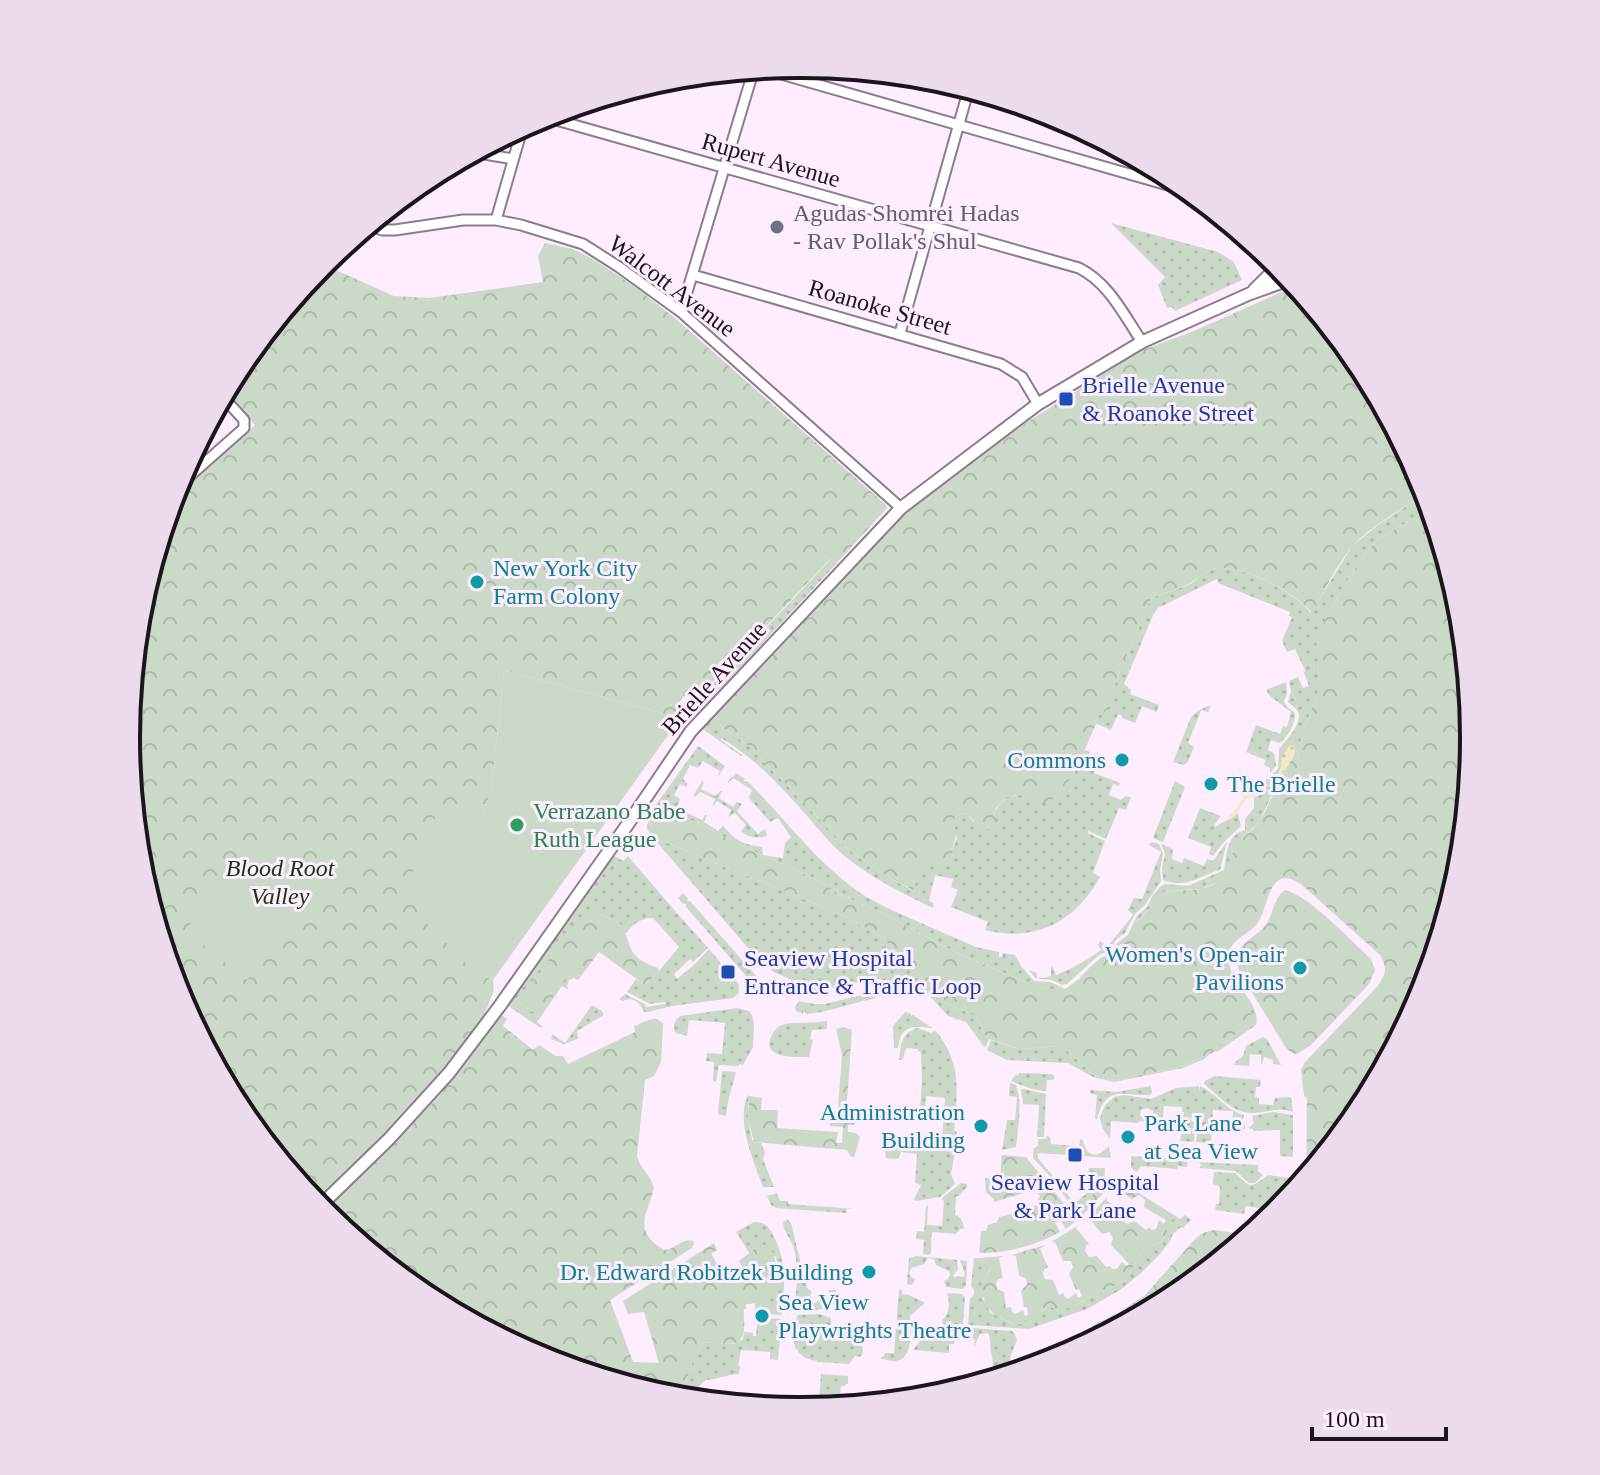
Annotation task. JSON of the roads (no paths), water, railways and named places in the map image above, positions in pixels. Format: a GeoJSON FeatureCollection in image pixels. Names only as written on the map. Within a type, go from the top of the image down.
{"type":"FeatureCollection","features":[{"type":"Feature","properties":{"kind":"street"},"geometry":{"type":"LineString","coordinates":[[796,78],[1153,181]]}},
{"type":"Feature","properties":{"kind":"street"},"geometry":{"type":"LineString","coordinates":[[681,312],[751,80]]}},
{"type":"Feature","properties":{"kind":"street"},"geometry":{"type":"LineString","coordinates":[[900,333],[966,99]]}},
{"type":"Feature","properties":{"kind":"street","name":"Rupert Avenue"},"geometry":{"type":"LineString","coordinates":[[564,122],[1079,268],[1092,275],[1106,289],[1142,342]]}},
{"type":"Feature","properties":{"kind":"street"},"geometry":{"type":"LineString","coordinates":[[496,220],[518,141]]}},
{"type":"Feature","properties":{"kind":"street"},"geometry":{"type":"LineString","coordinates":[[491,155],[513,159]]}},
{"type":"Feature","properties":{"kind":"street","name":"Walcott Avenue"},"geometry":{"type":"LineString","coordinates":[[380,229],[463,220],[496,220],[583,244],[681,312],[901,508]]}},
{"type":"Feature","properties":{"kind":"street","name":"Roanoke Street"},"geometry":{"type":"LineString","coordinates":[[693,275],[1001,364],[1022,377],[1038,404]]}},
{"type":"Feature","properties":{"kind":"street","name":"Brielle Avenue"},"geometry":{"type":"LineString","coordinates":[[1249,294],[1270,275]]}},
{"type":"Feature","properties":{"kind":"street","name":"Brielle Avenue"},"geometry":{"type":"LineString","coordinates":[[328,1198],[389,1139],[449,1073],[499,1007],[691,731],[901,508],[1038,404],[1142,342],[1278,284]]}},
{"type":"Feature","properties":{"kind":"street"},"geometry":{"type":"LineString","coordinates":[[199,467],[242,431],[245,424],[242,417],[231,405]]}},
{"type":"Feature","properties":{"kind":"place","name":"Agudas Shomrei Hadas - Rav Pollak's Shul"},"geometry":{"type":"Point","coordinates":[777,227]}},
{"type":"Feature","properties":{"kind":"place","name":"Brielle Avenue & Roanoke Street"},"geometry":{"type":"Point","coordinates":[1066,399]}},
{"type":"Feature","properties":{"kind":"place","name":"New York City Farm Colony"},"geometry":{"type":"Point","coordinates":[477,582]}},
{"type":"Feature","properties":{"kind":"place","name":"Commons"},"geometry":{"type":"Point","coordinates":[1122,760]}},
{"type":"Feature","properties":{"kind":"place","name":"The Brielle"},"geometry":{"type":"Point","coordinates":[1211,784]}},
{"type":"Feature","properties":{"kind":"place","name":"Verrazano Babe Ruth League"},"geometry":{"type":"Point","coordinates":[517,825]}},
{"type":"Feature","properties":{"kind":"place","name":"Women's Open-air Pavilions"},"geometry":{"type":"Point","coordinates":[1300,968]}},
{"type":"Feature","properties":{"kind":"place","name":"Seaview Hospital Entrance & Traffic Loop"},"geometry":{"type":"Point","coordinates":[728,972]}},
{"type":"Feature","properties":{"kind":"place","name":"Administration Building"},"geometry":{"type":"Point","coordinates":[981,1126]}},
{"type":"Feature","properties":{"kind":"place","name":"Park Lane at Sea View"},"geometry":{"type":"Point","coordinates":[1128,1137]}},
{"type":"Feature","properties":{"kind":"place","name":"Seaview Hospital & Park Lane"},"geometry":{"type":"Point","coordinates":[1075,1155]}},
{"type":"Feature","properties":{"kind":"place","name":"Dr. Edward Robitzek Building"},"geometry":{"type":"Point","coordinates":[869,1272]}},
{"type":"Feature","properties":{"kind":"place","name":"Sea View Playwrights Theatre"},"geometry":{"type":"Point","coordinates":[762,1316]}},
{"type":"Feature","properties":{"kind":"park label","name":"Blood Root Valley"},"geometry":{"type":"Point","coordinates":[280,882]}}]}
